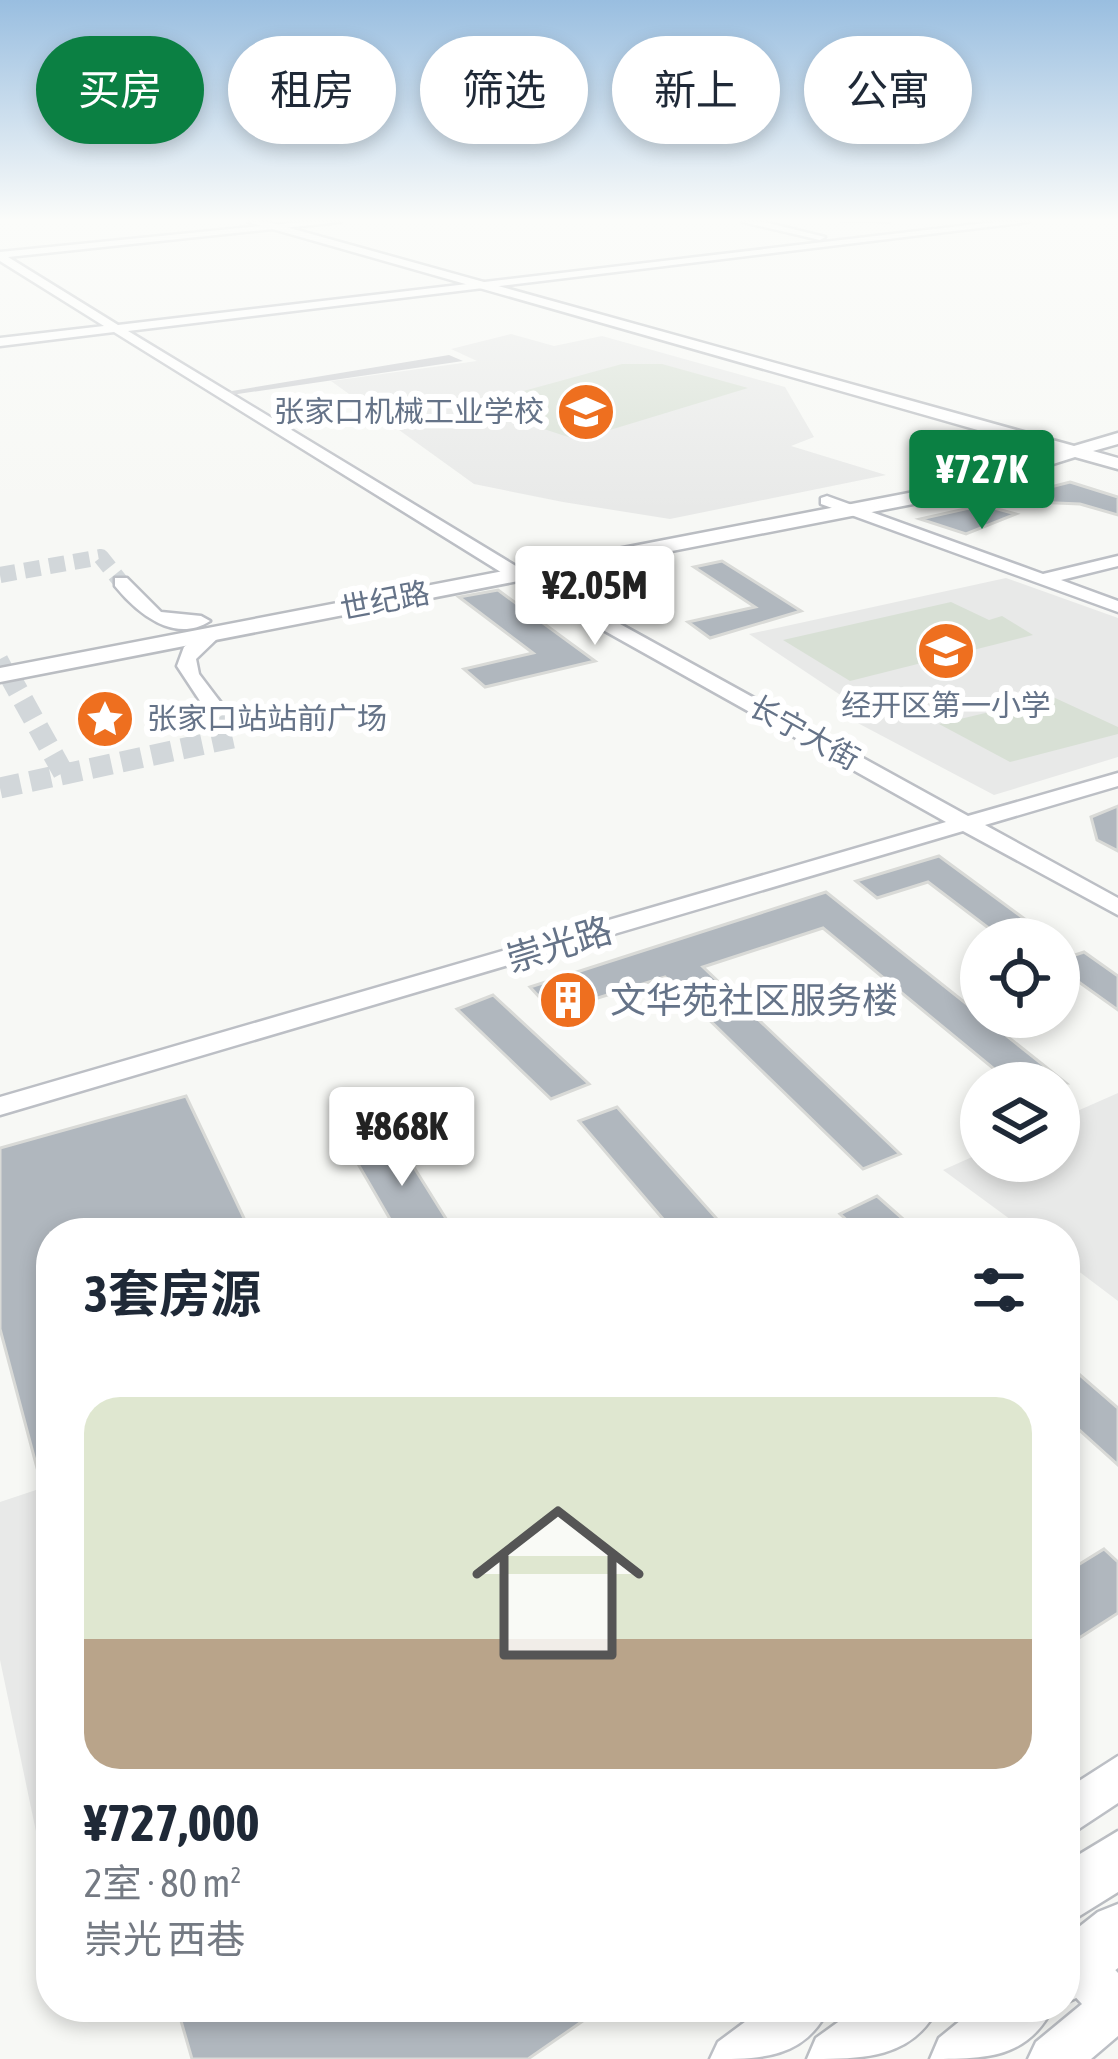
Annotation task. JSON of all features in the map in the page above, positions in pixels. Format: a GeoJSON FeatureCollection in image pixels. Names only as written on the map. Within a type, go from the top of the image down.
{"type":"FeatureCollection","features":[{"type":"Feature","properties":{"kind":"main road","name":"长宁大街"},"geometry":{"type":"LineString","coordinates":[[104,318],[517,568],[973,821],[1118,908]]}},
{"type":"Feature","properties":{"kind":"main road"},"geometry":{"type":"LineString","coordinates":[[118,327],[178,318]]}},
{"type":"Feature","properties":{"kind":"main road"},"geometry":{"type":"LineString","coordinates":[[0,340],[190,318]]}},
{"type":"Feature","properties":{"kind":"main road"},"geometry":{"type":"LineString","coordinates":[[614,318],[1118,460]]}},
{"type":"Feature","properties":{"kind":"main road","name":"长宁大街"},"geometry":{"type":"LineString","coordinates":[[118,327],[517,568]]}},
{"type":"Feature","properties":{"kind":"main road","name":"世纪路"},"geometry":{"type":"LineString","coordinates":[[1071,447],[1118,422]]}},
{"type":"Feature","properties":{"kind":"main road","name":"世纪路"},"geometry":{"type":"LineString","coordinates":[[0,675],[216,626],[836,506],[1118,438]]}},
{"type":"Feature","properties":{"kind":"main road"},"geometry":{"type":"LineString","coordinates":[[836,506],[1118,607]]}},
{"type":"Feature","properties":{"kind":"main road"},"geometry":{"type":"LineString","coordinates":[[1040,580],[1118,561]]}},
{"type":"Feature","properties":{"kind":"main road"},"geometry":{"type":"LineString","coordinates":[[122,582],[149,616],[164,622],[216,626]]}},
{"type":"Feature","properties":{"kind":"main road"},"geometry":{"type":"LineString","coordinates":[[211,703],[187,672],[184,660],[216,626]]}},
{"type":"Feature","properties":{"kind":"main road","name":"世纪路"},"geometry":{"type":"LineString","coordinates":[[0,658],[216,626]]}},
{"type":"Feature","properties":{"kind":"main road","name":"崇光路"},"geometry":{"type":"LineString","coordinates":[[0,1106],[1118,779]]}},
{"type":"Feature","properties":{"kind":"main road","name":"长宁大街"},"geometry":{"type":"LineString","coordinates":[[973,821],[1118,894]]}},
{"type":"Feature","properties":{"kind":"main road"},"geometry":{"type":"LineString","coordinates":[[1080,1805],[1118,1777]]}},
{"type":"Feature","properties":{"kind":"main road"},"geometry":{"type":"LineString","coordinates":[[1080,1886],[1118,1858]]}},
{"type":"Feature","properties":{"kind":"main road"},"geometry":{"type":"LineString","coordinates":[[1053,2059],[1118,2006],[1081,1955]]}},
{"type":"Feature","properties":{"kind":"main road"},"geometry":{"type":"LineString","coordinates":[[735,2059],[786,2022]]}},
{"type":"Feature","properties":{"kind":"main road"},"geometry":{"type":"LineString","coordinates":[[837,2059],[888,2022]]}},
{"type":"Feature","properties":{"kind":"main road"},"geometry":{"type":"LineString","coordinates":[[960,2059],[1006,2022]]}},
{"type":"Feature","properties":{"kind":"street"},"geometry":{"type":"LineString","coordinates":[[231,392],[448,358],[458,361],[317,379]]}},
{"type":"Feature","properties":{"kind":"shaded area","name":"张家口机械工业学校"},"geometry":{"type":"Polygon","coordinates":[[[511,334],[554,346],[602,336],[785,387],[814,437],[791,446],[886,475],[670,519],[563,502],[474,484],[331,381],[477,361],[451,349],[511,334]]]}},
{"type":"Feature","properties":{"kind":"shaded area"},"geometry":{"type":"Polygon","coordinates":[[[622,364],[662,364],[748,388],[577,440],[472,405],[622,364]]]}},
{"type":"Feature","properties":{"kind":"shaded area"},"geometry":{"type":"Polygon","coordinates":[[[1006,578],[1118,618],[1118,757],[994,795],[852,720],[869,714],[749,634],[1006,578]]]}},
{"type":"Feature","properties":{"kind":"shaded area"},"geometry":{"type":"Polygon","coordinates":[[[951,602],[989,620],[1002,616],[1033,635],[850,681],[783,640],[951,602]]]}},
{"type":"Feature","properties":{"kind":"shaded area"},"geometry":{"type":"Polygon","coordinates":[[[1053,697],[1118,727],[1118,734],[1010,762],[939,724],[1053,697]]]}},
{"type":"Feature","properties":{"kind":"shaded area"},"geometry":{"type":"Polygon","coordinates":[[[1118,1093],[1118,1301],[1080,1272],[1080,1218],[1009,1218],[943,1170],[960,1162],[960,1182],[1080,1182],[1080,1110],[1118,1093]]]}},
{"type":"Feature","properties":{"kind":"shaded area"},"geometry":{"type":"Polygon","coordinates":[[[36,1490],[36,1831],[0,1660],[0,1502],[36,1490]]]}},
{"type":"Feature","properties":{"kind":"building"},"geometry":{"type":"Polygon","coordinates":[[[1070,482],[1118,497],[1118,515],[1080,504],[1011,501],[1011,497],[1070,482]]]}},
{"type":"Feature","properties":{"kind":"building"},"geometry":{"type":"Polygon","coordinates":[[[983,505],[1016,514],[966,534],[920,519],[983,505]]]}},
{"type":"Feature","properties":{"kind":"building"},"geometry":{"type":"Polygon","coordinates":[[[722,561],[801,611],[710,638],[688,622],[755,607],[694,567],[722,561]]]}},
{"type":"Feature","properties":{"kind":"building"},"geometry":{"type":"Polygon","coordinates":[[[498,590],[595,661],[485,687],[464,669],[533,653],[459,597],[498,590]]]}},
{"type":"Feature","properties":{"kind":"building"},"geometry":{"type":"Polygon","coordinates":[[[1118,806],[1118,851],[1097,840],[1091,817],[1118,806]]]}},
{"type":"Feature","properties":{"kind":"building"},"geometry":{"type":"Polygon","coordinates":[[[939,856],[1023,918],[975,918],[928,882],[877,898],[856,881],[939,856]]]}},
{"type":"Feature","properties":{"kind":"building"},"geometry":{"type":"Polygon","coordinates":[[[826,892],[960,999],[960,1038],[1009,1038],[1040,1062],[986,1062],[823,928],[703,967],[900,1154],[863,1169],[665,977],[553,1012],[530,987],[826,892]]]}},
{"type":"Feature","properties":{"kind":"building"},"geometry":{"type":"Polygon","coordinates":[[[1080,953],[1118,976],[1118,1010],[1080,983],[1080,953]]]}},
{"type":"Feature","properties":{"kind":"building"},"geometry":{"type":"Polygon","coordinates":[[[493,995],[589,1084],[551,1099],[457,1009],[493,995]]]}},
{"type":"Feature","properties":{"kind":"building"},"geometry":{"type":"Polygon","coordinates":[[[186,1096],[244,1218],[36,1218],[36,1464],[0,1329],[0,1148],[186,1096]]]}},
{"type":"Feature","properties":{"kind":"building"},"geometry":{"type":"Polygon","coordinates":[[[617,1107],[716,1218],[662,1218],[579,1121],[617,1107]]]}},
{"type":"Feature","properties":{"kind":"building"},"geometry":{"type":"Polygon","coordinates":[[[395,1137],[446,1218],[389,1218],[358,1164],[371,1160],[362,1145],[395,1137]]]}},
{"type":"Feature","properties":{"kind":"building"},"geometry":{"type":"Polygon","coordinates":[[[877,1196],[902,1218],[844,1218],[840,1214],[877,1196]]]}},
{"type":"Feature","properties":{"kind":"building"},"geometry":{"type":"Polygon","coordinates":[[[1080,1375],[1118,1408],[1118,1465],[1080,1431],[1080,1375]]]}},
{"type":"Feature","properties":{"kind":"building"},"geometry":{"type":"Polygon","coordinates":[[[1104,1549],[1118,1562],[1118,1613],[1080,1637],[1080,1564],[1104,1549]]]}},
{"type":"Feature","properties":{"kind":"building"},"geometry":{"type":"Polygon","coordinates":[[[181,2022],[581,2022],[528,2059],[192,2059],[181,2022]]]}},
{"type":"Feature","properties":{"kind":"tunnel"},"geometry":{"type":"LineString","coordinates":[[0,575],[101,557],[121,582]]}},
{"type":"Feature","properties":{"kind":"tunnel"},"geometry":{"type":"LineString","coordinates":[[0,659],[9,676]]}},
{"type":"Feature","properties":{"kind":"tunnel"},"geometry":{"type":"LineString","coordinates":[[8,673],[64,774]]}},
{"type":"Feature","properties":{"kind":"tunnel"},"geometry":{"type":"LineString","coordinates":[[0,788],[237,737],[211,703]]}},
{"type":"Feature","properties":{"kind":"place","name":"张家口机械工业学校"},"geometry":{"type":"Point","coordinates":[586,412]}},
{"type":"Feature","properties":{"kind":"place","name":"经开区第一小学"},"geometry":{"type":"Point","coordinates":[946,651]}},
{"type":"Feature","properties":{"kind":"place","name":"张家口站站前广场"},"geometry":{"type":"Point","coordinates":[105,719]}},
{"type":"Feature","properties":{"kind":"place","name":"文华苑社区服务楼"},"geometry":{"type":"Point","coordinates":[568,1000]}}]}
